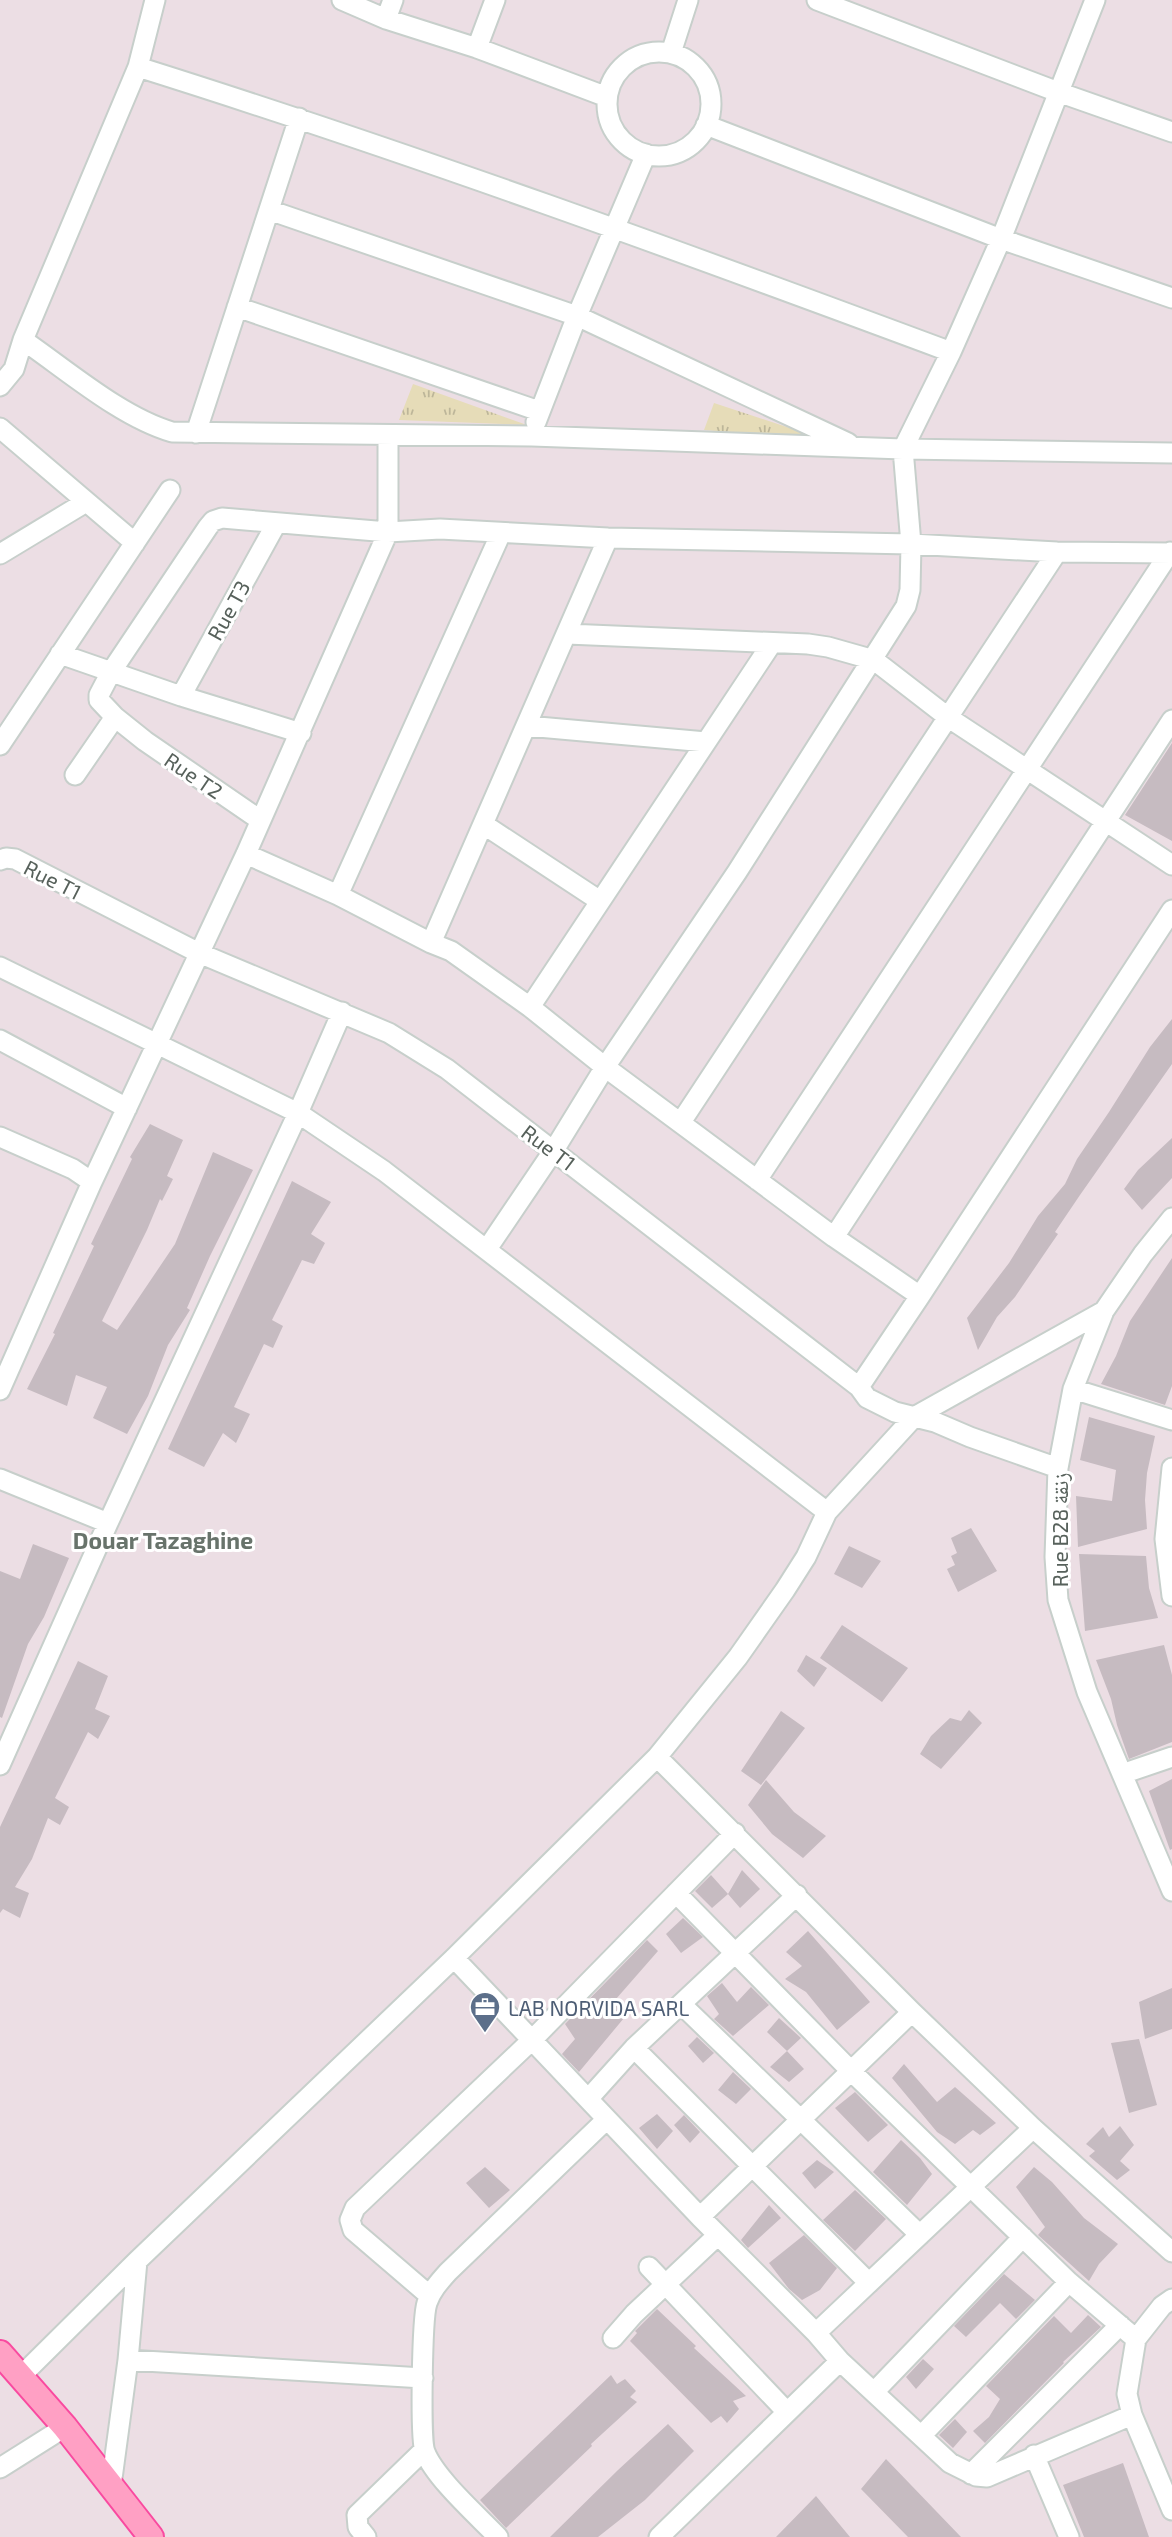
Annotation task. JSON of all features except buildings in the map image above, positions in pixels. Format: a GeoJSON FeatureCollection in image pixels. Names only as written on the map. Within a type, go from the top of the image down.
{"type":"FeatureCollection","features":[{"type":"Feature","properties":{"kind":"main road"},"geometry":{"type":"LineString","coordinates":[[0,2353],[65,2427],[151,2537]]}},
{"type":"Feature","properties":{"kind":"street"},"geometry":{"type":"LineString","coordinates":[[2,380],[14,369],[23,340],[138,67],[155,0]]}},
{"type":"Feature","properties":{"kind":"street"},"geometry":{"type":"LineString","coordinates":[[343,0],[386,19],[477,48],[607,97]]}},
{"type":"Feature","properties":{"kind":"street"},"geometry":{"type":"LineString","coordinates":[[386,19],[393,0]]}},
{"type":"Feature","properties":{"kind":"street"},"geometry":{"type":"LineString","coordinates":[[477,48],[495,0]]}},
{"type":"Feature","properties":{"kind":"street"},"geometry":{"type":"LineString","coordinates":[[671,53],[688,0]]}},
{"type":"Feature","properties":{"kind":"street"},"geometry":{"type":"LineString","coordinates":[[817,0],[1058,92],[1172,132]]}},
{"type":"Feature","properties":{"kind":"street"},"geometry":{"type":"LineString","coordinates":[[487,1249],[554,1150],[605,1067],[737,872],[906,606],[910,590],[911,544],[903,449],[951,352],[1001,239],[1095,0]]}},
{"type":"Feature","properties":{"kind":"street"},"geometry":{"type":"LineString","coordinates":[[654,52],[671,53],[688,61],[701,73],[709,89],[710,108],[706,125],[698,137],[681,150],[660,156],[646,154],[620,139],[607,112],[607,97],[612,80],[623,66],[637,56],[654,52]]}},
{"type":"Feature","properties":{"kind":"street"},"geometry":{"type":"LineString","coordinates":[[138,67],[299,118],[614,227],[951,352]]}},
{"type":"Feature","properties":{"kind":"street"},"geometry":{"type":"LineString","coordinates":[[196,433],[299,118]]}},
{"type":"Feature","properties":{"kind":"street"},"geometry":{"type":"LineString","coordinates":[[706,125],[1001,239],[1172,298]]}},
{"type":"Feature","properties":{"kind":"street"},"geometry":{"type":"LineString","coordinates":[[532,436],[539,411],[577,316],[646,154]]}},
{"type":"Feature","properties":{"kind":"street"},"geometry":{"type":"LineString","coordinates":[[269,210],[577,316],[856,447]]}},
{"type":"Feature","properties":{"kind":"street"},"geometry":{"type":"LineString","coordinates":[[237,307],[539,411]]}},
{"type":"Feature","properties":{"kind":"street"},"geometry":{"type":"LineString","coordinates":[[23,340],[149,426],[172,432],[532,436],[903,449],[1172,453]]}},
{"type":"Feature","properties":{"kind":"street"},"geometry":{"type":"LineString","coordinates":[[0,428],[135,544]]}},
{"type":"Feature","properties":{"kind":"street"},"geometry":{"type":"LineString","coordinates":[[0,1390],[92,1182],[302,733],[388,532],[388,435]]}},
{"type":"Feature","properties":{"kind":"street"},"geometry":{"type":"LineString","coordinates":[[0,745],[170,490]]}},
{"type":"Feature","properties":{"kind":"street"},"geometry":{"type":"LineString","coordinates":[[0,554],[86,502]]}},
{"type":"Feature","properties":{"kind":"street"},"geometry":{"type":"LineString","coordinates":[[75,775],[122,722],[99,700],[111,672],[213,521],[222,518],[388,532],[439,529],[607,538],[911,544],[1057,552],[1171,552]]}},
{"type":"Feature","properties":{"kind":"street","name":"Rue T3"},"geometry":{"type":"LineString","coordinates":[[181,696],[276,524]]}},
{"type":"Feature","properties":{"kind":"street"},"geometry":{"type":"LineString","coordinates":[[338,895],[501,533]]}},
{"type":"Feature","properties":{"kind":"street"},"geometry":{"type":"LineString","coordinates":[[430,943],[607,538]]}},
{"type":"Feature","properties":{"kind":"street"},"geometry":{"type":"LineString","coordinates":[[681,1122],[1057,552]]}},
{"type":"Feature","properties":{"kind":"street"},"geometry":{"type":"LineString","coordinates":[[757,1180],[1026,768],[1171,552]]}},
{"type":"Feature","properties":{"kind":"street"},"geometry":{"type":"LineString","coordinates":[[567,634],[828,647],[874,660],[949,718],[1172,865]]}},
{"type":"Feature","properties":{"kind":"street"},"geometry":{"type":"LineString","coordinates":[[530,1007],[772,643]]}},
{"type":"Feature","properties":{"kind":"street"},"geometry":{"type":"LineString","coordinates":[[60,654],[181,696],[302,733]]}},
{"type":"Feature","properties":{"kind":"street"},"geometry":{"type":"LineString","coordinates":[[834,1237],[1172,720]]}},
{"type":"Feature","properties":{"kind":"street","name":"Rue T2"},"geometry":{"type":"LineString","coordinates":[[122,722],[145,741],[260,820]]}},
{"type":"Feature","properties":{"kind":"street"},"geometry":{"type":"LineString","coordinates":[[527,726],[706,743]]}},
{"type":"Feature","properties":{"kind":"street"},"geometry":{"type":"LineString","coordinates":[[483,824],[600,901]]}},
{"type":"Feature","properties":{"kind":"street"},"geometry":{"type":"LineString","coordinates":[[246,854],[338,895],[430,943],[451,951],[530,1007],[605,1067],[834,1237],[920,1296]]}},
{"type":"Feature","properties":{"kind":"street","name":"Rue T1"},"geometry":{"type":"LineString","coordinates":[[7,860],[199,953],[342,1012],[417,1049],[554,1150],[859,1387],[867,1398],[895,1412],[935,1422],[1058,1468]]}},
{"type":"Feature","properties":{"kind":"street"},"geometry":{"type":"LineString","coordinates":[[859,1387],[1172,910]]}},
{"type":"Feature","properties":{"kind":"street"},"geometry":{"type":"LineString","coordinates":[[0,967],[298,1113],[384,1171],[827,1512]]}},
{"type":"Feature","properties":{"kind":"street"},"geometry":{"type":"LineString","coordinates":[[0,1765],[342,1012]]}},
{"type":"Feature","properties":{"kind":"street"},"geometry":{"type":"LineString","coordinates":[[0,1040],[127,1108]]}},
{"type":"Feature","properties":{"kind":"street"},"geometry":{"type":"LineString","coordinates":[[0,1137],[73,1169],[92,1182]]}},
{"type":"Feature","properties":{"kind":"street","name":"Rue B28 زنقة"},"geometry":{"type":"LineString","coordinates":[[1172,1218],[1143,1254],[1104,1311],[1073,1390],[1058,1468],[1055,1557],[1058,1600],[1087,1692],[1172,1891]]}},
{"type":"Feature","properties":{"kind":"street"},"geometry":{"type":"LineString","coordinates":[[21,2376],[137,2261],[454,1958],[657,1757],[738,1657],[785,1590],[806,1557],[816,1530],[827,1512],[914,1417],[1104,1311]]}},
{"type":"Feature","properties":{"kind":"street"},"geometry":{"type":"LineString","coordinates":[[1073,1390],[1172,1420]]}},
{"type":"Feature","properties":{"kind":"street"},"geometry":{"type":"LineString","coordinates":[[1172,1468],[1168,1539],[1172,1596]]}},
{"type":"Feature","properties":{"kind":"street"},"geometry":{"type":"LineString","coordinates":[[0,1479],[108,1523]]}},
{"type":"Feature","properties":{"kind":"street"},"geometry":{"type":"LineString","coordinates":[[657,1757],[912,2012],[1033,2128],[1172,2252]]}},
{"type":"Feature","properties":{"kind":"street"},"geometry":{"type":"LineString","coordinates":[[1122,1774],[1172,1757]]}},
{"type":"Feature","properties":{"kind":"street"},"geometry":{"type":"LineString","coordinates":[[430,2295],[353,2231],[350,2225],[351,2214],[533,2039],[735,1833]]}},
{"type":"Feature","properties":{"kind":"street"},"geometry":{"type":"LineString","coordinates":[[676,1893],[851,2071],[1069,2282],[1136,2339]]}},
{"type":"Feature","properties":{"kind":"street"},"geometry":{"type":"LineString","coordinates":[[589,2098],[634,2048],[797,1895]]}},
{"type":"Feature","properties":{"kind":"street"},"geometry":{"type":"LineString","coordinates":[[454,1958],[699,2217],[816,2333],[839,2361],[950,2463],[971,2474],[987,2477],[1000,2474],[1034,2455],[1132,2415]]}},
{"type":"Feature","properties":{"kind":"street"},"geometry":{"type":"LineString","coordinates":[[681,2004],[799,2121],[920,2235]]}},
{"type":"Feature","properties":{"kind":"street"},"geometry":{"type":"LineString","coordinates":[[699,2217],[912,2012]]}},
{"type":"Feature","properties":{"kind":"street"},"geometry":{"type":"LineString","coordinates":[[634,2048],[869,2283]]}},
{"type":"Feature","properties":{"kind":"street"},"geometry":{"type":"LineString","coordinates":[[498,2537],[440,2475],[424,2450],[425,2311],[430,2295],[448,2272],[607,2119]]}},
{"type":"Feature","properties":{"kind":"street"},"geometry":{"type":"LineString","coordinates":[[816,2333],[1033,2128]]}},
{"type":"Feature","properties":{"kind":"street"},"geometry":{"type":"LineString","coordinates":[[613,2338],[634,2314],[718,2235]]}},
{"type":"Feature","properties":{"kind":"street"},"geometry":{"type":"LineString","coordinates":[[874,2392],[1023,2237]]}},
{"type":"Feature","properties":{"kind":"street"},"geometry":{"type":"LineString","coordinates":[[111,2486],[128,2360],[137,2261]]}},
{"type":"Feature","properties":{"kind":"street"},"geometry":{"type":"LineString","coordinates":[[649,2267],[786,2412]]}},
{"type":"Feature","properties":{"kind":"street"},"geometry":{"type":"LineString","coordinates":[[921,2436],[1069,2282]]}},
{"type":"Feature","properties":{"kind":"street"},"geometry":{"type":"LineString","coordinates":[[1172,2299],[1162,2306],[1136,2339],[1127,2394],[1132,2415],[1172,2510]]}},
{"type":"Feature","properties":{"kind":"street"},"geometry":{"type":"LineString","coordinates":[[971,2474],[1120,2325]]}},
{"type":"Feature","properties":{"kind":"street"},"geometry":{"type":"LineString","coordinates":[[128,2360],[423,2378]]}},
{"type":"Feature","properties":{"kind":"street"},"geometry":{"type":"LineString","coordinates":[[659,2537],[839,2361]]}},
{"type":"Feature","properties":{"kind":"street"},"geometry":{"type":"LineString","coordinates":[[0,2468],[65,2427]]}},
{"type":"Feature","properties":{"kind":"street"},"geometry":{"type":"LineString","coordinates":[[366,2537],[358,2527],[358,2515],[424,2450]]}},
{"type":"Feature","properties":{"kind":"street"},"geometry":{"type":"LineString","coordinates":[[1034,2455],[1069,2537]]}},
{"type":"Feature","properties":{"kind":"green space"},"geometry":{"type":"Polygon","coordinates":[[[413,384],[527,425],[399,420],[413,384]]]}},
{"type":"Feature","properties":{"kind":"green space"},"geometry":{"type":"Polygon","coordinates":[[[714,403],[826,440],[704,430],[714,403]]]}},
{"type":"Feature","properties":{"kind":"place","name":"LAB NORVIDA SARL"},"geometry":{"type":"Point","coordinates":[485,2034]}},
{"type":"Feature","properties":{"kind":"district","name":"Douar Tazaghine"},"geometry":{"type":"Point","coordinates":[163,1540]}}]}
